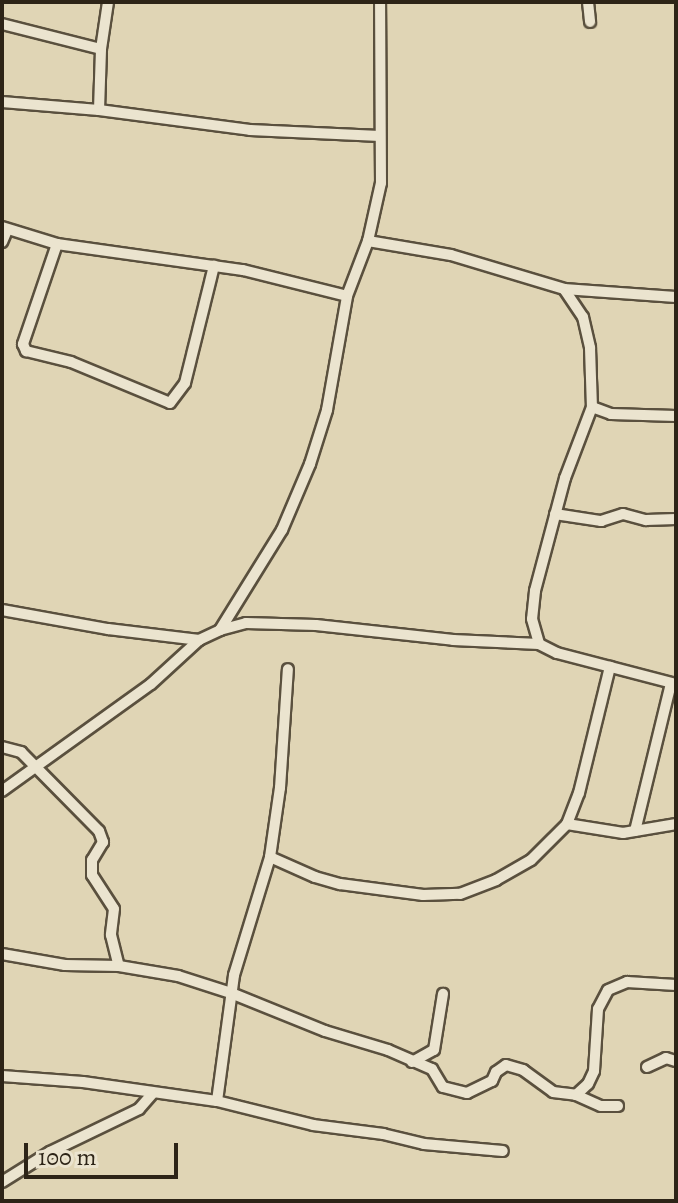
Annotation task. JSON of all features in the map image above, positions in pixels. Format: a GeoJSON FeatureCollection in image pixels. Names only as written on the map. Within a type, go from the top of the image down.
{"type":"FeatureCollection","features":[{"type":"Feature","properties":{"kind":"street"},"geometry":{"type":"LineString","coordinates":[[99,110],[101,49],[108,2]]}},
{"type":"Feature","properties":{"kind":"street"},"geometry":{"type":"LineString","coordinates":[[220,630],[282,530],[310,464],[327,410],[347,296],[368,241],[381,183],[380,2]]}},
{"type":"Feature","properties":{"kind":"street"},"geometry":{"type":"LineString","coordinates":[[588,2],[590,22]]}},
{"type":"Feature","properties":{"kind":"street"},"geometry":{"type":"LineString","coordinates":[[2,24],[101,49]]}},
{"type":"Feature","properties":{"kind":"street"},"geometry":{"type":"LineString","coordinates":[[2,102],[99,110],[250,130],[380,136]]}},
{"type":"Feature","properties":{"kind":"street"},"geometry":{"type":"LineString","coordinates":[[2,242],[4,229],[57,244],[214,266],[347,296]]}},
{"type":"Feature","properties":{"kind":"street"},"geometry":{"type":"LineString","coordinates":[[368,241],[451,255],[564,289],[676,297]]}},
{"type":"Feature","properties":{"kind":"street"},"geometry":{"type":"LineString","coordinates":[[57,244],[23,344],[26,351],[71,362],[170,403],[185,383],[214,266]]}},
{"type":"Feature","properties":{"kind":"street"},"geometry":{"type":"LineString","coordinates":[[539,644],[532,619],[535,591],[555,514],[592,407],[590,348],[583,317],[564,289]]}},
{"type":"Feature","properties":{"kind":"street"},"geometry":{"type":"LineString","coordinates":[[592,407],[611,414],[676,416]]}},
{"type":"Feature","properties":{"kind":"street"},"geometry":{"type":"LineString","coordinates":[[555,514],[601,521],[623,514],[646,520],[676,519]]}},
{"type":"Feature","properties":{"kind":"street"},"geometry":{"type":"LineString","coordinates":[[2,610],[108,629],[199,640]]}},
{"type":"Feature","properties":{"kind":"street"},"geometry":{"type":"LineString","coordinates":[[2,791],[151,684],[199,640],[246,623],[316,625],[453,640],[539,644],[673,684],[635,831]]}},
{"type":"Feature","properties":{"kind":"street"},"geometry":{"type":"LineString","coordinates":[[270,857],[315,877],[340,884],[423,895],[460,894],[496,880],[531,860],[567,824],[579,793],[610,667]]}},
{"type":"Feature","properties":{"kind":"street"},"geometry":{"type":"LineString","coordinates":[[217,1101],[231,993],[270,857],[280,788],[288,669]]}},
{"type":"Feature","properties":{"kind":"street"},"geometry":{"type":"LineString","coordinates":[[2,747],[21,752],[99,831],[103,842],[92,860],[92,875],[114,909],[111,935],[119,966]]}},
{"type":"Feature","properties":{"kind":"street"},"geometry":{"type":"LineString","coordinates":[[567,824],[605,832],[676,824]]}},
{"type":"Feature","properties":{"kind":"street"},"geometry":{"type":"LineString","coordinates":[[2,954],[65,965],[119,966],[178,976],[432,1069],[443,1087],[467,1093],[492,1081],[506,1065],[523,1070],[553,1092],[576,1095],[601,1106],[618,1106]]}},
{"type":"Feature","properties":{"kind":"street"},"geometry":{"type":"LineString","coordinates":[[576,1095],[594,1071],[598,1009],[608,990],[627,982],[676,985]]}},
{"type":"Feature","properties":{"kind":"street"},"geometry":{"type":"LineString","coordinates":[[412,1062],[434,1050],[443,994]]}},
{"type":"Feature","properties":{"kind":"street"},"geometry":{"type":"LineString","coordinates":[[647,1067],[666,1058],[676,1061]]}},
{"type":"Feature","properties":{"kind":"street"},"geometry":{"type":"LineString","coordinates":[[2,1076],[83,1082],[217,1101],[313,1125],[383,1134],[424,1144],[503,1151]]}},
{"type":"Feature","properties":{"kind":"street"},"geometry":{"type":"LineString","coordinates":[[2,1182],[50,1152],[139,1109],[152,1094]]}}]}
